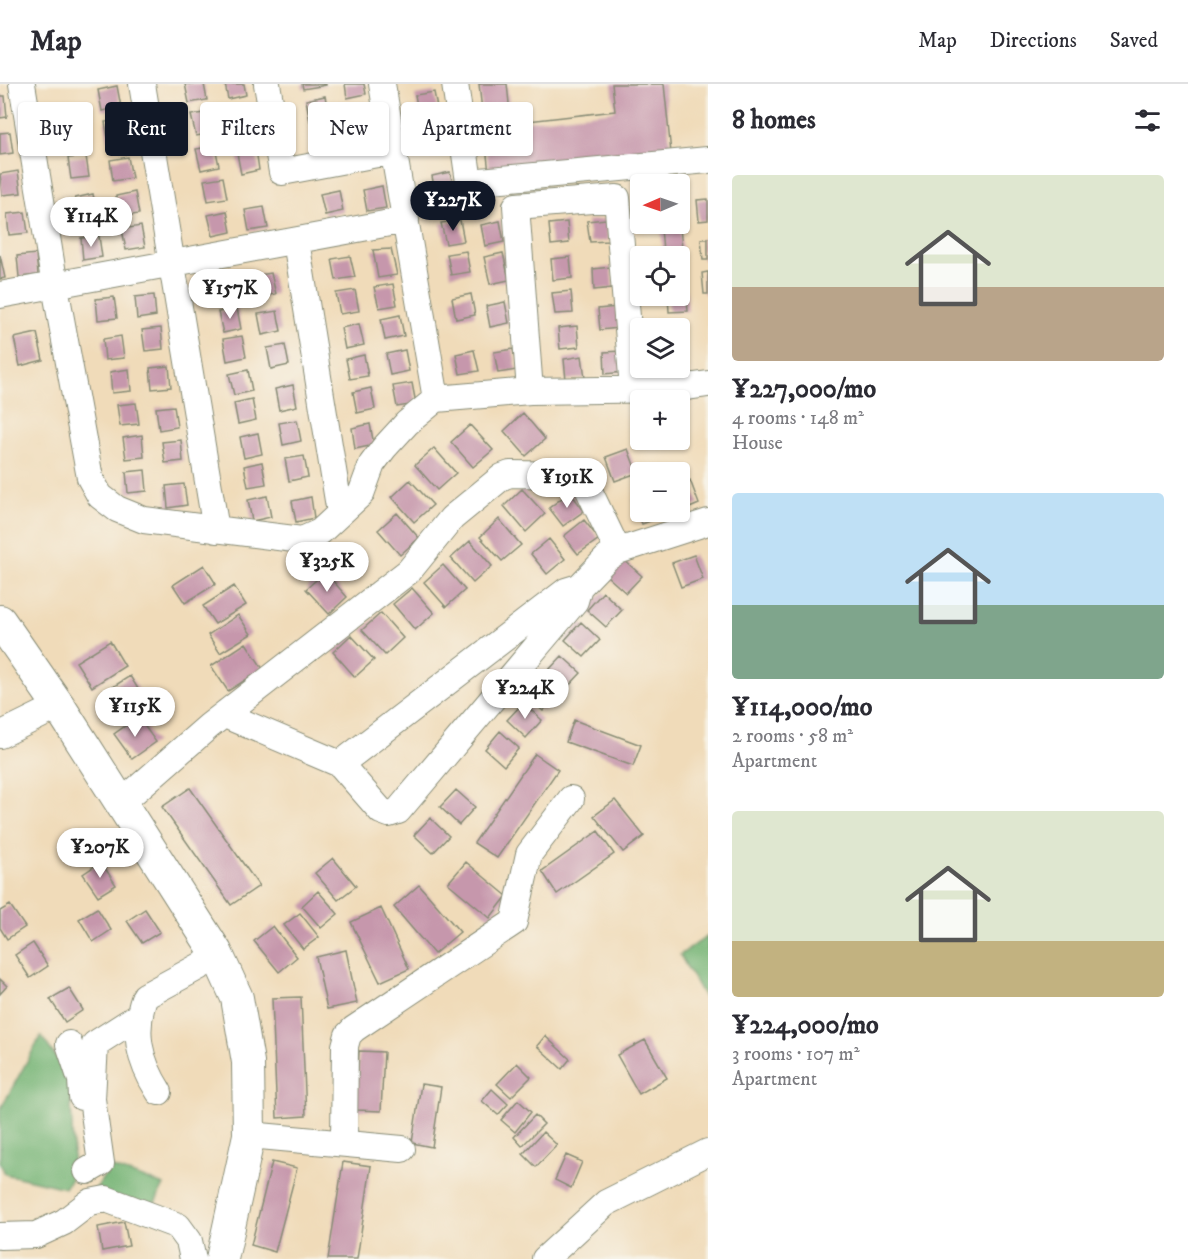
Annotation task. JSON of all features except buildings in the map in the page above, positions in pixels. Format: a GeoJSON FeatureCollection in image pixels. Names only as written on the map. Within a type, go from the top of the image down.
{"type":"FeatureCollection","features":[{"type":"Feature","properties":{"kind":"street"},"geometry":{"type":"LineString","coordinates":[[22,84],[55,286],[90,478],[100,496],[117,509],[144,520],[302,540],[320,532],[361,494],[372,464],[384,448],[407,423],[436,399],[530,391],[633,388],[673,390],[708,384]]}},
{"type":"Feature","properties":{"kind":"street"},"geometry":{"type":"LineString","coordinates":[[142,84],[216,530]]}},
{"type":"Feature","properties":{"kind":"street"},"geometry":{"type":"LineString","coordinates":[[267,84],[282,172],[393,151]]}},
{"type":"Feature","properties":{"kind":"street"},"geometry":{"type":"LineString","coordinates":[[382,84],[436,399]]}},
{"type":"Feature","properties":{"kind":"street"},"geometry":{"type":"LineString","coordinates":[[455,84],[469,182],[708,160]]}},
{"type":"Feature","properties":{"kind":"street"},"geometry":{"type":"LineString","coordinates":[[530,391],[516,207],[617,198],[633,388]]}},
{"type":"Feature","properties":{"kind":"street"},"geometry":{"type":"LineString","coordinates":[[0,295],[406,220]]}},
{"type":"Feature","properties":{"kind":"street"},"geometry":{"type":"LineString","coordinates":[[296,241],[340,513]]}},
{"type":"Feature","properties":{"kind":"street"},"geometry":{"type":"LineString","coordinates":[[121,803],[226,712],[409,571],[452,518],[502,477],[510,474],[576,475],[583,478],[618,551]]}},
{"type":"Feature","properties":{"kind":"street"},"geometry":{"type":"LineString","coordinates":[[226,712],[232,718],[340,764],[381,811],[398,812],[575,601],[579,587],[607,558],[618,551],[708,522]]}},
{"type":"Feature","properties":{"kind":"street"},"geometry":{"type":"LineString","coordinates":[[340,764],[566,591],[579,587]]}},
{"type":"Feature","properties":{"kind":"street"},"geometry":{"type":"LineString","coordinates":[[0,621],[59,706],[216,952],[237,998],[248,1062],[249,1135],[222,1259]]}},
{"type":"Feature","properties":{"kind":"street"},"geometry":{"type":"LineString","coordinates":[[0,735],[59,706]]}},
{"type":"Feature","properties":{"kind":"street"},"geometry":{"type":"LineString","coordinates":[[344,1143],[345,1046],[348,1035],[514,922],[529,854],[572,799]]}},
{"type":"Feature","properties":{"kind":"street"},"geometry":{"type":"LineString","coordinates":[[159,1092],[144,1068],[137,1017],[145,996],[202,965],[216,952]]}},
{"type":"Feature","properties":{"kind":"street"},"geometry":{"type":"LineString","coordinates":[[87,1171],[101,1163],[92,1099],[95,1044],[137,1017]]}},
{"type":"Feature","properties":{"kind":"street"},"geometry":{"type":"LineString","coordinates":[[69,1044],[81,1080],[90,1202]]}},
{"type":"Feature","properties":{"kind":"street"},"geometry":{"type":"LineString","coordinates":[[249,1135],[402,1149]]}},
{"type":"Feature","properties":{"kind":"street"},"geometry":{"type":"LineString","coordinates":[[545,1259],[606,1203],[708,1152]]}},
{"type":"Feature","properties":{"kind":"street"},"geometry":{"type":"LineString","coordinates":[[0,1236],[36,1235],[64,1222],[90,1202],[106,1200],[178,1226],[189,1241],[193,1259]]}},
{"type":"Feature","properties":{"kind":"green space"},"geometry":{"type":"Polygon","coordinates":[[[708,936],[708,1004],[680,955],[708,936]]]}},
{"type":"Feature","properties":{"kind":"green space"},"geometry":{"type":"Polygon","coordinates":[[[41,1036],[70,1077],[74,1174],[65,1188],[5,1174],[0,1162],[0,1110],[41,1036]]]}},
{"type":"Feature","properties":{"kind":"green space"},"geometry":{"type":"Polygon","coordinates":[[[110,1167],[164,1185],[152,1209],[95,1190],[110,1167]]]}}]}
